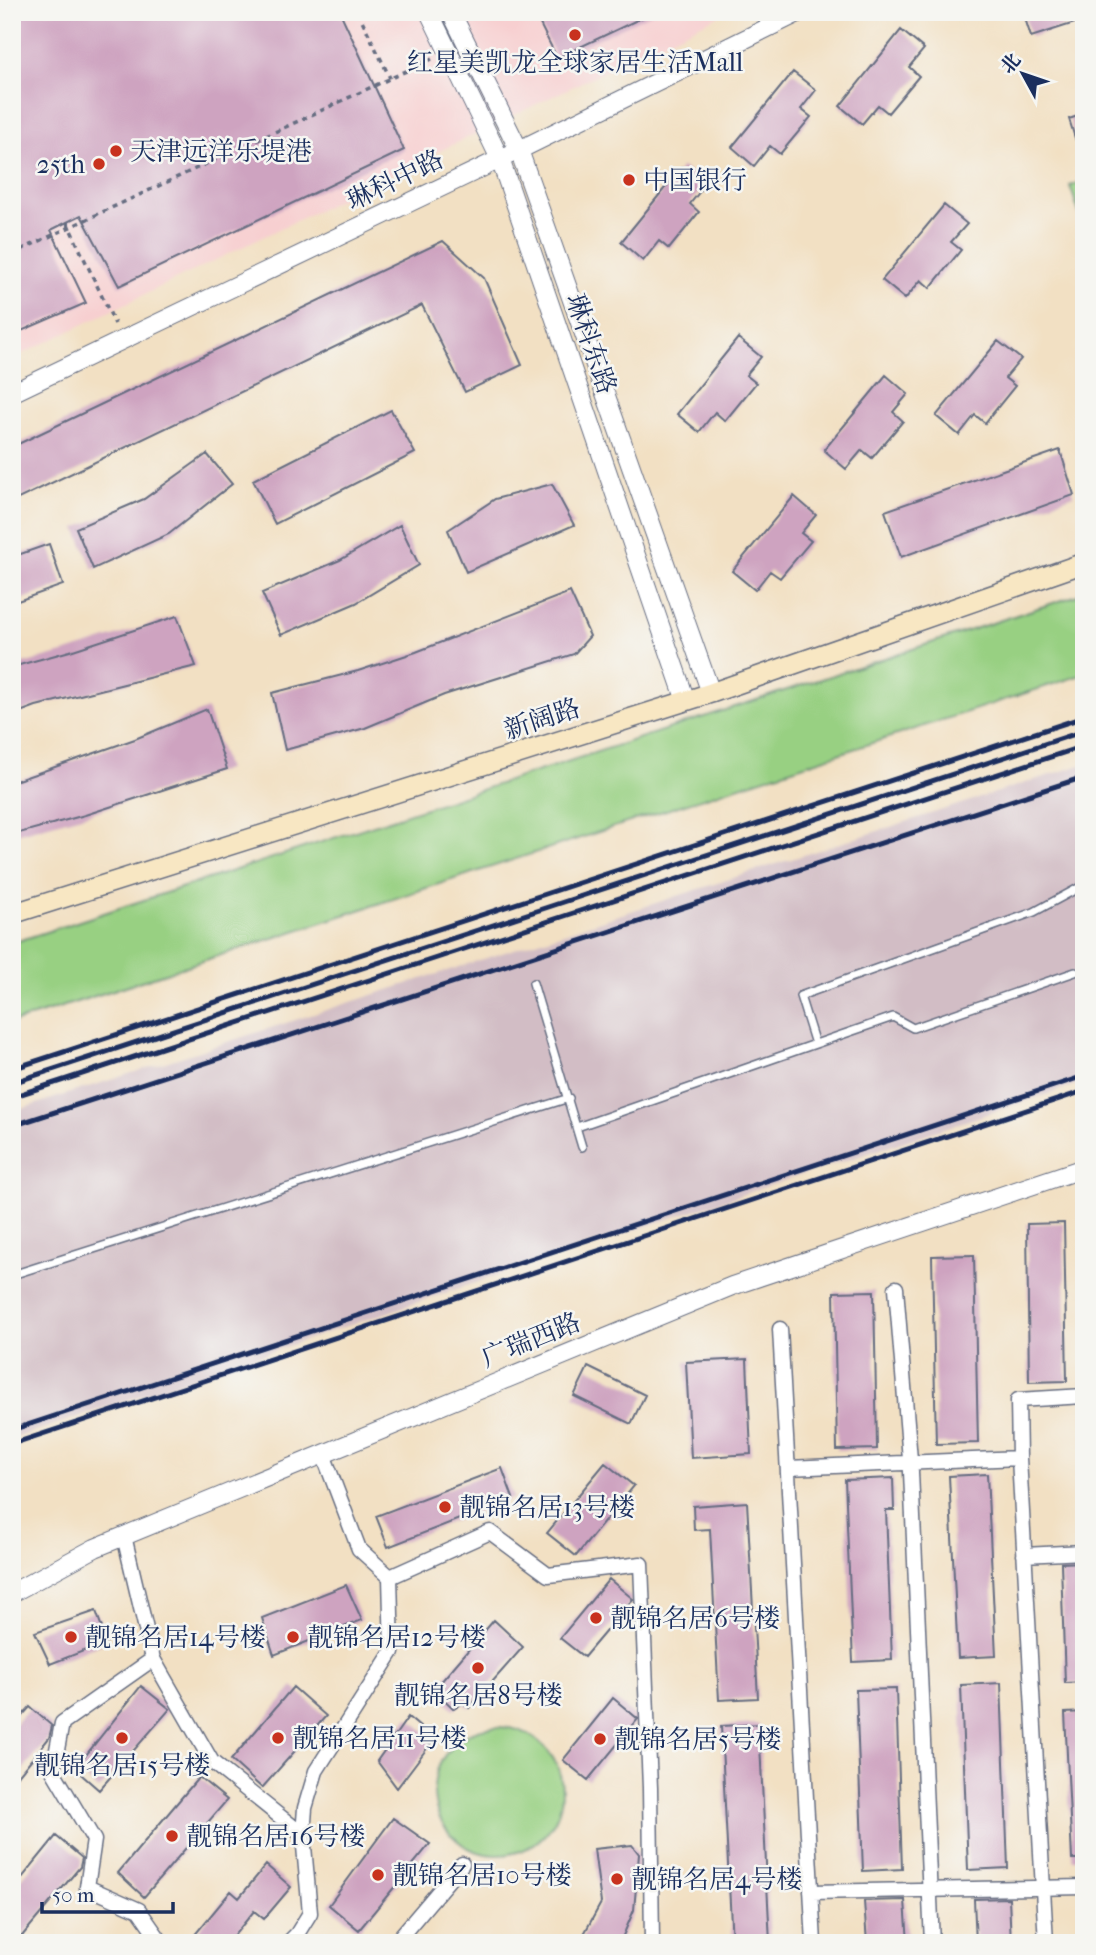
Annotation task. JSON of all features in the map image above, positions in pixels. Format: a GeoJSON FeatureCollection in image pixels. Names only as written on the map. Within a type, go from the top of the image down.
{"type":"FeatureCollection","features":[{"type":"Feature","properties":{"kind":"main road","name":"新阔路"},"geometry":{"type":"LineString","coordinates":[[12,914],[711,693],[1084,563]]}},
{"type":"Feature","properties":{"kind":"street","name":"琳科东路"},"geometry":{"type":"LineString","coordinates":[[429,12],[497,154],[686,701]]}},
{"type":"Feature","properties":{"kind":"street","name":"琳科东路"},"geometry":{"type":"LineString","coordinates":[[451,12],[517,145],[711,693]]}},
{"type":"Feature","properties":{"kind":"street","name":"琳科中路"},"geometry":{"type":"LineString","coordinates":[[517,145],[779,12]]}},
{"type":"Feature","properties":{"kind":"street","name":"琳科中路"},"geometry":{"type":"LineString","coordinates":[[12,382],[800,12]]}},
{"type":"Feature","properties":{"kind":"street","name":"琳科中路"},"geometry":{"type":"LineString","coordinates":[[12,393],[497,154]]}},
{"type":"Feature","properties":{"kind":"street","name":"广瑞西路"},"geometry":{"type":"LineString","coordinates":[[12,1594],[95,1548],[732,1286],[1084,1168]]}},
{"type":"Feature","properties":{"kind":"street"},"geometry":{"type":"LineString","coordinates":[[896,1288],[911,1463],[932,1943]]}},
{"type":"Feature","properties":{"kind":"street"},"geometry":{"type":"LineString","coordinates":[[780,1329],[814,1943]]}},
{"type":"Feature","properties":{"kind":"street"},"geometry":{"type":"LineString","coordinates":[[1046,1943],[1018,1458],[1018,1400],[1084,1396]]}},
{"type":"Feature","properties":{"kind":"street"},"geometry":{"type":"LineString","coordinates":[[288,1943],[310,1913],[303,1835],[305,1808],[316,1771],[392,1652],[390,1577],[359,1549],[323,1454]]}},
{"type":"Feature","properties":{"kind":"street"},"geometry":{"type":"LineString","coordinates":[[788,1468],[1018,1458]]}},
{"type":"Feature","properties":{"kind":"street"},"geometry":{"type":"LineString","coordinates":[[390,1577],[490,1532],[548,1575],[641,1564],[650,1788],[652,1943]]}},
{"type":"Feature","properties":{"kind":"street"},"geometry":{"type":"LineString","coordinates":[[124,1536],[153,1659],[212,1762],[303,1835]]}},
{"type":"Feature","properties":{"kind":"street"},"geometry":{"type":"LineString","coordinates":[[1024,1555],[1084,1552]]}},
{"type":"Feature","properties":{"kind":"street"},"geometry":{"type":"LineString","coordinates":[[153,1659],[62,1723],[53,1771],[94,1840],[87,1887],[139,1910],[162,1943]]}},
{"type":"Feature","properties":{"kind":"street"},"geometry":{"type":"LineString","coordinates":[[395,1943],[462,1864]]}},
{"type":"Feature","properties":{"kind":"street"},"geometry":{"type":"LineString","coordinates":[[811,1892],[1084,1887]]}},
{"type":"Feature","properties":{"kind":"lane"},"geometry":{"type":"LineString","coordinates":[[815,1044],[800,996],[1034,912],[1084,886]]}},
{"type":"Feature","properties":{"kind":"lane"},"geometry":{"type":"LineString","coordinates":[[577,1127],[893,1017],[913,1028],[1075,972]]}},
{"type":"Feature","properties":{"kind":"lane"},"geometry":{"type":"LineString","coordinates":[[533,983],[582,1147]]}},
{"type":"Feature","properties":{"kind":"lane"},"geometry":{"type":"LineString","coordinates":[[12,1275],[569,1098]]}},
{"type":"Feature","properties":{"kind":"path"},"geometry":{"type":"LineString","coordinates":[[358,12],[390,78]]}},
{"type":"Feature","properties":{"kind":"path"},"geometry":{"type":"LineString","coordinates":[[12,254],[448,51]]}},
{"type":"Feature","properties":{"kind":"path"},"geometry":{"type":"LineString","coordinates":[[67,222],[118,330]]}},
{"type":"Feature","properties":{"kind":"shaded area"},"geometry":{"type":"Polygon","coordinates":[[[12,12],[726,12],[12,359],[12,12]]]}},
{"type":"Feature","properties":{"kind":"shaded area"},"geometry":{"type":"Polygon","coordinates":[[[1084,764],[1084,1082],[12,1439],[12,1112],[1084,764]]]}},
{"type":"Feature","properties":{"kind":"green space"},"geometry":{"type":"Polygon","coordinates":[[[1084,182],[1084,227],[1070,186],[1084,182]]]}},
{"type":"Feature","properties":{"kind":"green space"},"geometry":{"type":"Polygon","coordinates":[[[1084,593],[1084,674],[12,1023],[12,943],[1084,593]]]}},
{"type":"Feature","properties":{"kind":"green space"},"geometry":{"type":"Polygon","coordinates":[[[498,1727],[523,1731],[544,1745],[558,1766],[562,1791],[558,1816],[544,1837],[523,1851],[498,1855],[473,1851],[452,1837],[438,1816],[434,1791],[438,1766],[452,1745],[473,1731],[498,1727]]]}},
{"type":"Feature","properties":{"kind":"building","name":"天津远洋乐堤港"},"geometry":{"type":"Polygon","coordinates":[[[12,12],[340,12],[404,150],[119,286],[81,215],[51,230],[86,303],[12,335],[12,12]]]}},
{"type":"Feature","properties":{"kind":"building","name":"红星美凯龙全球家居生活Mall"},"geometry":{"type":"Polygon","coordinates":[[[534,12],[654,12],[557,58],[534,12]]]}},
{"type":"Feature","properties":{"kind":"building"},"geometry":{"type":"Polygon","coordinates":[[[1023,12],[1084,12],[1084,20],[1031,37],[1023,12]]]}},
{"type":"Feature","properties":{"kind":"building"},"geometry":{"type":"Polygon","coordinates":[[[901,30],[924,49],[909,67],[919,76],[888,113],[878,105],[862,124],[840,106],[901,30]]]}},
{"type":"Feature","properties":{"kind":"building"},"geometry":{"type":"Polygon","coordinates":[[[793,72],[816,90],[801,109],[811,117],[780,154],[770,146],[754,166],[732,147],[793,72]]]}},
{"type":"Feature","properties":{"kind":"building"},"geometry":{"type":"Polygon","coordinates":[[[1084,114],[1084,156],[1081,157],[1069,119],[1084,114]]]}},
{"type":"Feature","properties":{"kind":"building"},"geometry":{"type":"Polygon","coordinates":[[[682,167],[705,185],[690,204],[699,212],[669,249],[659,241],[643,261],[621,242],[682,167]]]}},
{"type":"Feature","properties":{"kind":"building"},"geometry":{"type":"Polygon","coordinates":[[[944,205],[967,224],[951,242],[961,250],[930,288],[921,280],[905,299],[882,280],[944,205]]]}},
{"type":"Feature","properties":{"kind":"building"},"geometry":{"type":"Polygon","coordinates":[[[443,241],[484,278],[522,365],[465,392],[422,305],[12,502],[12,447],[443,241]]]}},
{"type":"Feature","properties":{"kind":"building"},"geometry":{"type":"Polygon","coordinates":[[[738,338],[761,357],[746,375],[756,383],[725,421],[715,412],[699,432],[677,414],[738,338]]]}},
{"type":"Feature","properties":{"kind":"building"},"geometry":{"type":"Polygon","coordinates":[[[998,341],[1021,359],[1005,378],[1015,386],[985,423],[975,415],[959,435],[936,416],[998,341]]]}},
{"type":"Feature","properties":{"kind":"building"},"geometry":{"type":"Polygon","coordinates":[[[886,375],[908,394],[893,412],[903,421],[872,458],[862,450],[846,469],[824,450],[886,375]]]}},
{"type":"Feature","properties":{"kind":"building"},"geometry":{"type":"Polygon","coordinates":[[[391,410],[415,453],[275,524],[253,480],[391,410]]]}},
{"type":"Feature","properties":{"kind":"building"},"geometry":{"type":"Polygon","coordinates":[[[1060,450],[1074,495],[901,557],[885,511],[1060,450]]]}},
{"type":"Feature","properties":{"kind":"building"},"geometry":{"type":"Polygon","coordinates":[[[207,454],[232,484],[169,534],[93,569],[76,528],[144,499],[207,454]]]}},
{"type":"Feature","properties":{"kind":"building"},"geometry":{"type":"Polygon","coordinates":[[[552,484],[574,525],[466,572],[448,530],[495,499],[552,484]]]}},
{"type":"Feature","properties":{"kind":"building"},"geometry":{"type":"Polygon","coordinates":[[[794,496],[816,515],[801,533],[811,541],[780,578],[770,571],[755,590],[732,571],[794,496]]]}},
{"type":"Feature","properties":{"kind":"building"},"geometry":{"type":"Polygon","coordinates":[[[400,525],[419,565],[356,603],[281,635],[262,593],[340,560],[400,525]]]}},
{"type":"Feature","properties":{"kind":"building"},"geometry":{"type":"Polygon","coordinates":[[[49,544],[63,585],[12,603],[12,557],[49,544]]]}},
{"type":"Feature","properties":{"kind":"building"},"geometry":{"type":"Polygon","coordinates":[[[570,592],[590,636],[574,654],[444,695],[365,728],[285,750],[272,693],[358,671],[416,652],[570,592]]]}},
{"type":"Feature","properties":{"kind":"building"},"geometry":{"type":"Polygon","coordinates":[[[177,616],[196,666],[36,706],[12,715],[12,667],[177,616]]]}},
{"type":"Feature","properties":{"kind":"building"},"geometry":{"type":"Polygon","coordinates":[[[207,709],[227,769],[85,815],[12,835],[12,782],[135,739],[207,709]]]}},
{"type":"Feature","properties":{"kind":"building"},"geometry":{"type":"Polygon","coordinates":[[[1064,1223],[1067,1381],[1029,1382],[1027,1224],[1064,1223]]]}},
{"type":"Feature","properties":{"kind":"building"},"geometry":{"type":"Polygon","coordinates":[[[974,1255],[978,1443],[936,1444],[932,1256],[974,1255]]]}},
{"type":"Feature","properties":{"kind":"building"},"geometry":{"type":"Polygon","coordinates":[[[874,1291],[877,1449],[837,1450],[834,1292],[874,1291]]]}},
{"type":"Feature","properties":{"kind":"building"},"geometry":{"type":"Polygon","coordinates":[[[747,1359],[751,1454],[691,1458],[686,1362],[747,1359]]]}},
{"type":"Feature","properties":{"kind":"building"},"geometry":{"type":"Polygon","coordinates":[[[588,1367],[645,1395],[631,1424],[574,1396],[588,1367]]]}},
{"type":"Feature","properties":{"kind":"building"},"geometry":{"type":"Polygon","coordinates":[[[605,1463],[634,1486],[576,1556],[547,1533],[605,1463]]]}},
{"type":"Feature","properties":{"kind":"building","name":"靓锦名居13号楼"},"geometry":{"type":"Polygon","coordinates":[[[502,1468],[513,1498],[388,1547],[376,1516],[502,1468]]]}},
{"type":"Feature","properties":{"kind":"building"},"geometry":{"type":"Polygon","coordinates":[[[987,1474],[996,1656],[958,1658],[949,1476],[987,1474]]]}},
{"type":"Feature","properties":{"kind":"building"},"geometry":{"type":"Polygon","coordinates":[[[893,1478],[894,1510],[886,1510],[892,1660],[853,1662],[845,1480],[893,1478]]]}},
{"type":"Feature","properties":{"kind":"building"},"geometry":{"type":"Polygon","coordinates":[[[747,1502],[758,1698],[719,1700],[710,1529],[694,1530],[693,1506],[747,1502]]]}},
{"type":"Feature","properties":{"kind":"building"},"geometry":{"type":"Polygon","coordinates":[[[1084,1562],[1084,1682],[1065,1683],[1061,1563],[1084,1562]]]}},
{"type":"Feature","properties":{"kind":"building","name":"靓锦名居6号楼"},"geometry":{"type":"Polygon","coordinates":[[[609,1579],[633,1599],[584,1657],[560,1638],[609,1579]]]}},
{"type":"Feature","properties":{"kind":"building","name":"靓锦名居12号楼"},"geometry":{"type":"Polygon","coordinates":[[[346,1585],[362,1620],[274,1655],[262,1618],[346,1585]]]}},
{"type":"Feature","properties":{"kind":"building","name":"靓锦名居14号楼"},"geometry":{"type":"Polygon","coordinates":[[[96,1611],[107,1642],[50,1664],[35,1632],[96,1611]]]}},
{"type":"Feature","properties":{"kind":"building","name":"靓锦名居8号楼"},"geometry":{"type":"Polygon","coordinates":[[[494,1620],[523,1647],[469,1708],[463,1703],[454,1709],[434,1690],[494,1620]]]}},
{"type":"Feature","properties":{"kind":"building"},"geometry":{"type":"Polygon","coordinates":[[[1001,1683],[1008,1868],[968,1870],[961,1685],[1001,1683]]]}},
{"type":"Feature","properties":{"kind":"building","name":"靓锦名居15号楼"},"geometry":{"type":"Polygon","coordinates":[[[141,1686],[170,1709],[99,1790],[75,1769],[141,1686]]]}},
{"type":"Feature","properties":{"kind":"building","name":"靓锦名居11号楼"},"geometry":{"type":"Polygon","coordinates":[[[293,1687],[326,1716],[262,1788],[231,1760],[293,1687]]]}},
{"type":"Feature","properties":{"kind":"building"},"geometry":{"type":"Polygon","coordinates":[[[896,1689],[902,1869],[863,1871],[856,1690],[896,1689]]]}},
{"type":"Feature","properties":{"kind":"building","name":"靓锦名居5号楼"},"geometry":{"type":"Polygon","coordinates":[[[613,1698],[638,1719],[588,1780],[563,1760],[613,1698]]]}},
{"type":"Feature","properties":{"kind":"building"},"geometry":{"type":"Polygon","coordinates":[[[30,1707],[52,1726],[49,1738],[12,1783],[12,1727],[30,1707]]]}},
{"type":"Feature","properties":{"kind":"building"},"geometry":{"type":"Polygon","coordinates":[[[1084,1712],[1084,1859],[1072,1859],[1065,1713],[1084,1712]]]}},
{"type":"Feature","properties":{"kind":"building"},"geometry":{"type":"Polygon","coordinates":[[[408,1717],[434,1739],[397,1788],[377,1761],[408,1717]]]}},
{"type":"Feature","properties":{"kind":"building"},"geometry":{"type":"Polygon","coordinates":[[[759,1724],[770,1943],[732,1943],[721,1726],[759,1724]]]}},
{"type":"Feature","properties":{"kind":"building","name":"靓锦名居16号楼"},"geometry":{"type":"Polygon","coordinates":[[[199,1777],[227,1800],[144,1897],[118,1873],[199,1777]]]}},
{"type":"Feature","properties":{"kind":"building","name":"靓锦名居10号楼"},"geometry":{"type":"Polygon","coordinates":[[[393,1818],[430,1844],[359,1930],[329,1905],[393,1818]]]}},
{"type":"Feature","properties":{"kind":"building"},"geometry":{"type":"Polygon","coordinates":[[[56,1836],[82,1858],[80,1867],[22,1936],[12,1928],[12,1890],[56,1836]]]}},
{"type":"Feature","properties":{"kind":"building","name":"靓锦名居4号楼"},"geometry":{"type":"Polygon","coordinates":[[[632,1845],[639,1854],[634,1910],[620,1943],[579,1943],[601,1903],[594,1849],[632,1845]]]}},
{"type":"Feature","properties":{"kind":"building"},"geometry":{"type":"Polygon","coordinates":[[[266,1865],[291,1887],[264,1919],[254,1911],[228,1943],[188,1943],[231,1891],[239,1898],[266,1865]]]}},
{"type":"Feature","properties":{"kind":"building"},"geometry":{"type":"Polygon","coordinates":[[[1009,1898],[1011,1943],[976,1943],[974,1899],[1009,1898]]]}},
{"type":"Feature","properties":{"kind":"building"},"geometry":{"type":"Polygon","coordinates":[[[905,1900],[908,1943],[867,1943],[864,1901],[905,1900]]]}},
{"type":"Feature","properties":{"kind":"railway"},"geometry":{"type":"LineString","coordinates":[[12,1069],[1084,717]]}},
{"type":"Feature","properties":{"kind":"railway"},"geometry":{"type":"LineString","coordinates":[[12,1083],[1084,731]]}},
{"type":"Feature","properties":{"kind":"railway"},"geometry":{"type":"LineString","coordinates":[[12,1097],[1084,746]]}},
{"type":"Feature","properties":{"kind":"railway"},"geometry":{"type":"LineString","coordinates":[[12,1126],[1084,777]]}},
{"type":"Feature","properties":{"kind":"railway"},"geometry":{"type":"LineString","coordinates":[[12,1430],[1084,1076]]}},
{"type":"Feature","properties":{"kind":"railway"},"geometry":{"type":"LineString","coordinates":[[12,1444],[1084,1091]]}},
{"type":"Feature","properties":{"kind":"place","name":"红星美凯龙全球家居生活Mall"},"geometry":{"type":"Point","coordinates":[575,35]}},
{"type":"Feature","properties":{"kind":"place","name":"天津远洋乐堤港"},"geometry":{"type":"Point","coordinates":[116,151]}},
{"type":"Feature","properties":{"kind":"place","name":"25th"},"geometry":{"type":"Point","coordinates":[99,164]}},
{"type":"Feature","properties":{"kind":"place","name":"中国银行"},"geometry":{"type":"Point","coordinates":[629,180]}},
{"type":"Feature","properties":{"kind":"place","name":"靓锦名居13号楼"},"geometry":{"type":"Point","coordinates":[445,1507]}},
{"type":"Feature","properties":{"kind":"place","name":"靓锦名居6号楼"},"geometry":{"type":"Point","coordinates":[596,1618]}},
{"type":"Feature","properties":{"kind":"place","name":"靓锦名居14号楼"},"geometry":{"type":"Point","coordinates":[71,1637]}},
{"type":"Feature","properties":{"kind":"place","name":"靓锦名居12号楼"},"geometry":{"type":"Point","coordinates":[293,1637]}},
{"type":"Feature","properties":{"kind":"place","name":"靓锦名居8号楼"},"geometry":{"type":"Point","coordinates":[478,1668]}},
{"type":"Feature","properties":{"kind":"place","name":"靓锦名居15号楼"},"geometry":{"type":"Point","coordinates":[122,1738]}},
{"type":"Feature","properties":{"kind":"place","name":"靓锦名居11号楼"},"geometry":{"type":"Point","coordinates":[278,1738]}},
{"type":"Feature","properties":{"kind":"place","name":"靓锦名居5号楼"},"geometry":{"type":"Point","coordinates":[600,1739]}},
{"type":"Feature","properties":{"kind":"place","name":"靓锦名居16号楼"},"geometry":{"type":"Point","coordinates":[172,1836]}},
{"type":"Feature","properties":{"kind":"place","name":"靓锦名居10号楼"},"geometry":{"type":"Point","coordinates":[378,1875]}},
{"type":"Feature","properties":{"kind":"place","name":"靓锦名居4号楼"},"geometry":{"type":"Point","coordinates":[617,1879]}}]}
